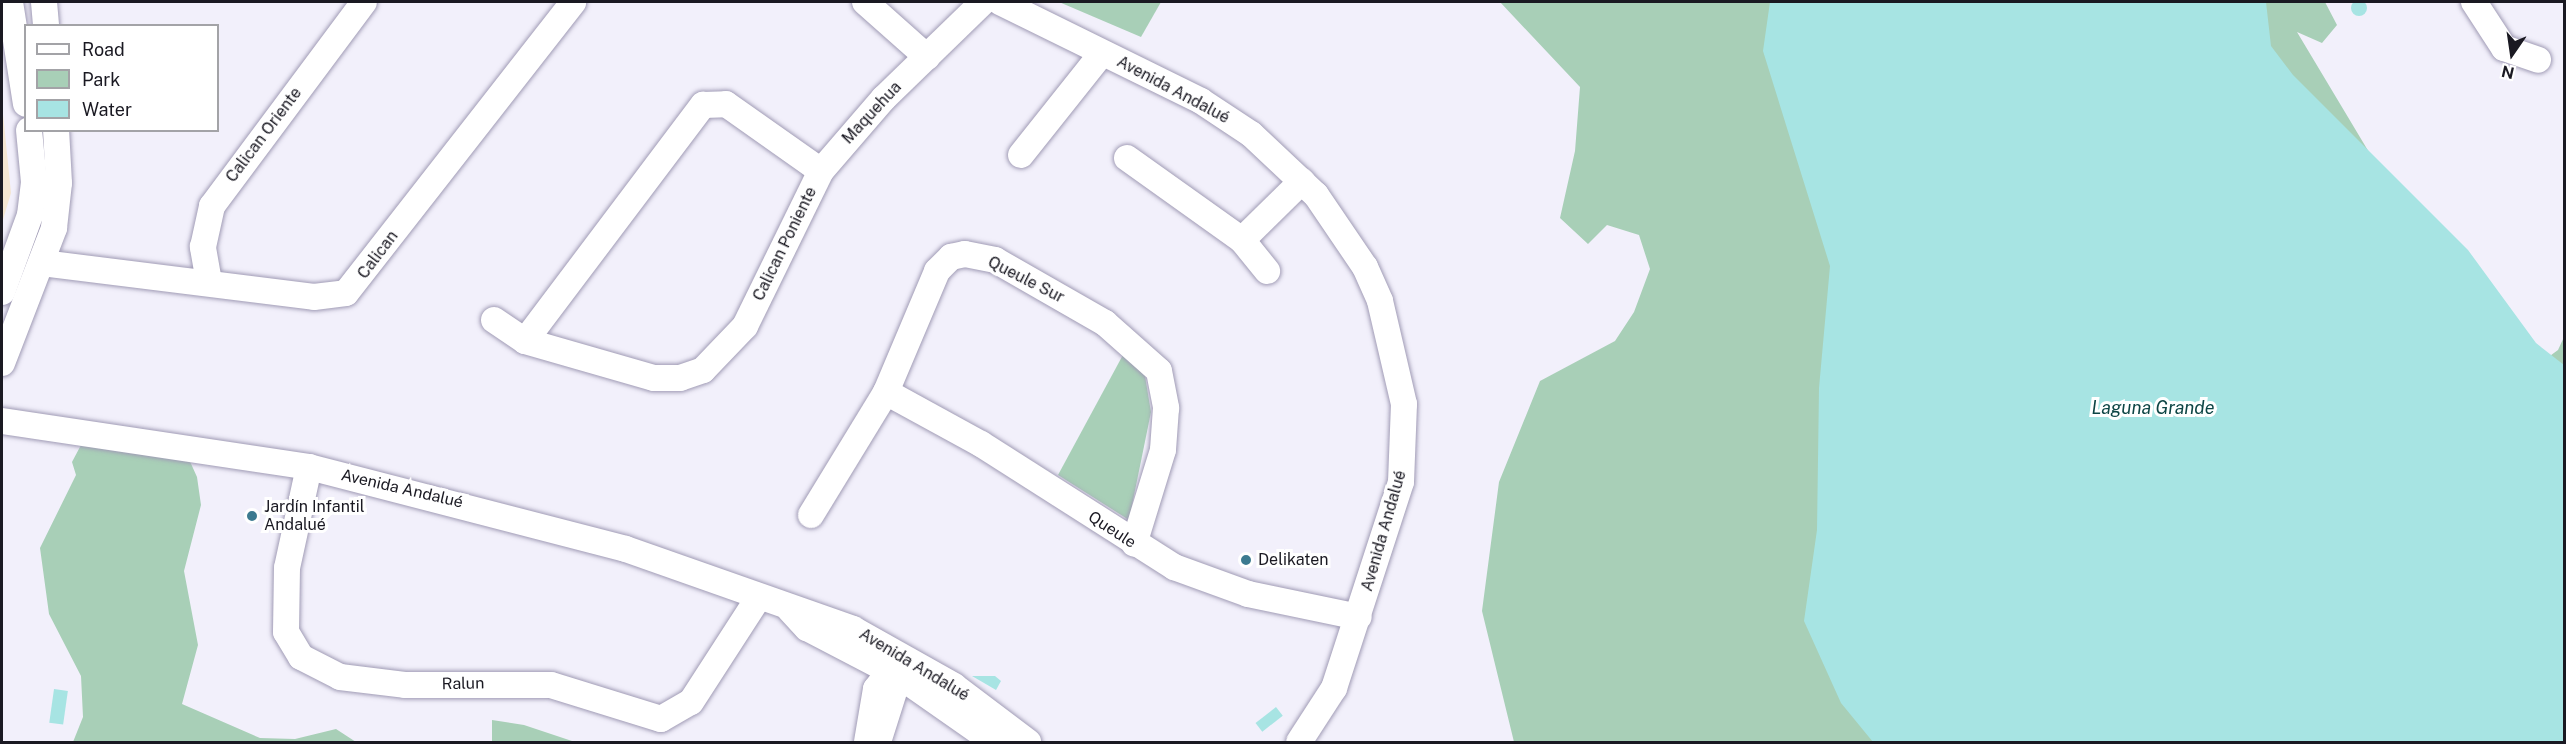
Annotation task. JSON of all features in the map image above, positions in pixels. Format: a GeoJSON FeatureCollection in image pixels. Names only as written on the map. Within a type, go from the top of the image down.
{"type":"FeatureCollection","features":[{"type":"Feature","properties":{"kind":"street"},"geometry":{"type":"LineString","coordinates":[[44,2],[46,24]]}},
{"type":"Feature","properties":{"kind":"street","name":"Calican Oriente"},"geometry":{"type":"LineString","coordinates":[[209,282],[203,247],[213,206],[364,2]]}},
{"type":"Feature","properties":{"kind":"street","name":"Calican"},"geometry":{"type":"LineString","coordinates":[[42,263],[327,297],[355,286],[573,2]]}},
{"type":"Feature","properties":{"kind":"street"},"geometry":{"type":"LineString","coordinates":[[865,2],[927,57]]}},
{"type":"Feature","properties":{"kind":"street","name":"Maquehua"},"geometry":{"type":"LineString","coordinates":[[821,171],[927,57],[983,2]]}},
{"type":"Feature","properties":{"kind":"street","name":"Avenida Andalué"},"geometry":{"type":"LineString","coordinates":[[1000,2],[1236,123],[1302,181],[1365,267],[1392,337],[1404,404],[1401,482],[1359,617],[1327,703],[1299,742]]}},
{"type":"Feature","properties":{"kind":"street"},"geometry":{"type":"LineString","coordinates":[[2474,2],[2504,48],[2538,60]]}},
{"type":"Feature","properties":{"kind":"street"},"geometry":{"type":"LineString","coordinates":[[8,13],[11,69],[24,99]]}},
{"type":"Feature","properties":{"kind":"street"},"geometry":{"type":"LineString","coordinates":[[1021,155],[1102,53]]}},
{"type":"Feature","properties":{"kind":"street","name":"Calican Poniente"},"geometry":{"type":"LineString","coordinates":[[494,320],[525,341],[654,378],[680,378],[703,370],[745,326],[821,171],[726,104],[703,105],[525,341]]}},
{"type":"Feature","properties":{"kind":"street"},"geometry":{"type":"LineString","coordinates":[[2,292],[32,207],[30,132]]}},
{"type":"Feature","properties":{"kind":"street"},"geometry":{"type":"LineString","coordinates":[[2,363],[42,263],[57,213],[56,132]]}},
{"type":"Feature","properties":{"kind":"street"},"geometry":{"type":"LineString","coordinates":[[1127,158],[1242,240],[1267,271]]}},
{"type":"Feature","properties":{"kind":"street"},"geometry":{"type":"LineString","coordinates":[[1242,240],[1302,181]]}},
{"type":"Feature","properties":{"kind":"street","name":"Queule Sur"},"geometry":{"type":"LineString","coordinates":[[811,515],[886,392],[937,271],[957,254],[995,260],[1105,323],[1158,371],[1166,408],[1158,473],[1134,544]]}},
{"type":"Feature","properties":{"kind":"street","name":"Queule"},"geometry":{"type":"LineString","coordinates":[[886,392],[981,444],[1134,544],[1223,587],[1359,617]]}},
{"type":"Feature","properties":{"kind":"street","name":"Avenida Andalué"},"geometry":{"type":"LineString","coordinates":[[2,421],[309,467],[576,534],[790,609],[807,628],[898,667],[1028,742]]}},
{"type":"Feature","properties":{"kind":"street","name":"Ralun"},"geometry":{"type":"LineString","coordinates":[[309,467],[287,568],[286,632],[301,657],[340,677],[405,685],[550,685],[661,719],[691,702],[759,597]]}},
{"type":"Feature","properties":{"kind":"street"},"geometry":{"type":"LineString","coordinates":[[882,732],[898,667]]}},
{"type":"Feature","properties":{"kind":"street"},"geometry":{"type":"LineString","coordinates":[[867,742],[873,699],[898,667]]}},
{"type":"Feature","properties":{"kind":"street","name":"Avenida Andalué"},"geometry":{"type":"LineString","coordinates":[[898,667],[943,705],[994,742]]}},
{"type":"Feature","properties":{"kind":"street"},"geometry":{"type":"LineString","coordinates":[[882,732],[916,705],[943,705]]}},
{"type":"Feature","properties":{"kind":"shaded area"},"geometry":{"type":"Polygon","coordinates":[[[2,104],[11,193],[2,223],[2,104]]]}},
{"type":"Feature","properties":{"kind":"green space"},"geometry":{"type":"Polygon","coordinates":[[[1059,2],[1161,2],[1141,37],[1059,2]]]}},
{"type":"Feature","properties":{"kind":"green space","name":"Laguna Grande"},"geometry":{"type":"Polygon","coordinates":[[[1500,2],[2325,2],[2337,25],[2322,43],[2297,32],[2403,209],[2527,373],[2558,350],[2564,337],[2564,742],[1514,742],[1482,611],[1499,482],[1540,381],[1615,341],[1634,312],[1650,269],[1639,235],[1607,225],[1588,244],[1560,218],[1575,151],[1580,87],[1500,2]]]}},
{"type":"Feature","properties":{"kind":"green space"},"geometry":{"type":"Polygon","coordinates":[[[1124,353],[1145,376],[1151,412],[1129,520],[1058,475],[1124,353]]]}},
{"type":"Feature","properties":{"kind":"green space"},"geometry":{"type":"Polygon","coordinates":[[[81,445],[188,457],[197,477],[201,505],[184,571],[198,645],[182,704],[260,738],[295,739],[336,729],[356,742],[73,742],[83,717],[81,676],[49,614],[40,548],[76,475],[72,462],[81,445]]]}},
{"type":"Feature","properties":{"kind":"green space"},"geometry":{"type":"Polygon","coordinates":[[[492,720],[524,725],[575,742],[492,742],[492,720]]]}},
{"type":"Feature","properties":{"kind":"water"},"geometry":{"type":"Polygon","coordinates":[[[2356,0],[2362,0],[2367,8],[2365,14],[2356,16],[2351,11],[2351,5],[2356,0]]]}},
{"type":"Feature","properties":{"kind":"water","name":"Laguna Grande"},"geometry":{"type":"Polygon","coordinates":[[[1770,2],[2266,2],[2271,46],[2293,75],[2468,250],[2536,343],[2564,365],[2564,742],[1873,742],[1841,703],[1804,621],[1817,530],[1819,388],[1830,266],[1763,51],[1770,2]]]}},
{"type":"Feature","properties":{"kind":"water"},"geometry":{"type":"Polygon","coordinates":[[[972,676],[995,676],[1001,681],[996,690],[972,676]]]}},
{"type":"Feature","properties":{"kind":"water"},"geometry":{"type":"Polygon","coordinates":[[[54,689],[68,691],[63,725],[49,723],[54,689]]]}},
{"type":"Feature","properties":{"kind":"water"},"geometry":{"type":"Polygon","coordinates":[[[1276,707],[1283,716],[1262,732],[1256,723],[1276,707]]]}},
{"type":"Feature","properties":{"kind":"place","name":"Jardín Infantil Andalué"},"geometry":{"type":"Point","coordinates":[252,516]}},
{"type":"Feature","properties":{"kind":"place","name":"Delikaten"},"geometry":{"type":"Point","coordinates":[1246,560]}}]}
